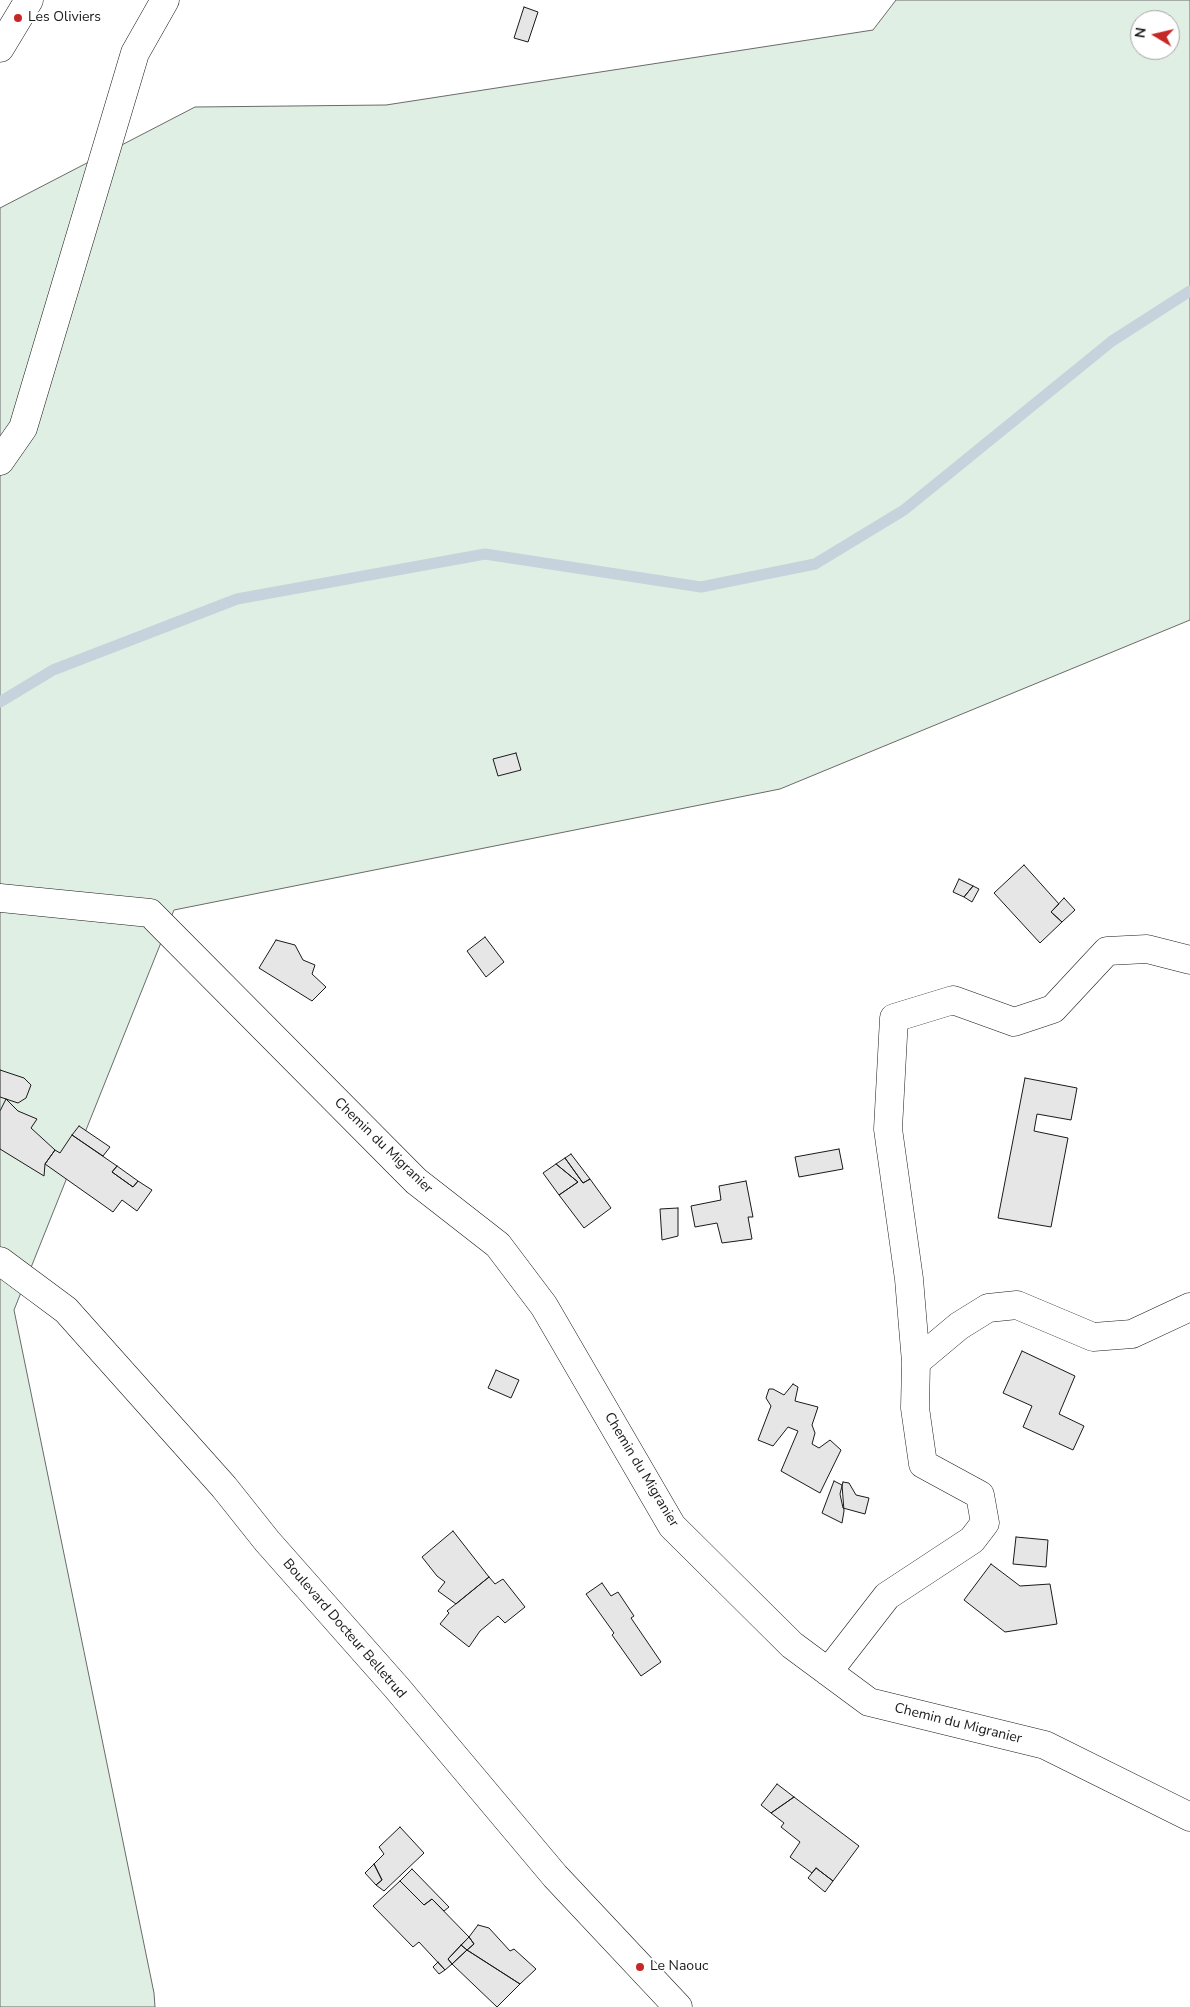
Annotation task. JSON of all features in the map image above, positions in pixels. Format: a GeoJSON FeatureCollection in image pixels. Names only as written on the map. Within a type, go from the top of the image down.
{"type":"FeatureCollection","features":[{"type":"Feature","properties":{"kind":"street"},"geometry":{"type":"LineString","coordinates":[[0,461],[23,428],[135,53],[165,0]]}},
{"type":"Feature","properties":{"kind":"street"},"geometry":{"type":"LineString","coordinates":[[0,48],[16,10]]}},
{"type":"Feature","properties":{"kind":"street","name":"Chemin du Migranier"},"geometry":{"type":"LineString","coordinates":[[0,898],[150,913],[416,1181],[498,1245],[544,1306],[672,1526],[792,1645],[870,1702],[1045,1746],[1190,1817]]}},
{"type":"Feature","properties":{"kind":"street"},"geometry":{"type":"LineString","coordinates":[[828,1672],[888,1596],[972,1540],[985,1523],[980,1495],[923,1464],[916,1408],[916,1362],[909,1279],[888,1129],[894,1018],[953,1000],[1014,1022],[1053,1009],[1107,951],[1147,949],[1190,960]]}},
{"type":"Feature","properties":{"kind":"street","name":"Boulevard Docteur Belletrud"},"geometry":{"type":"LineString","coordinates":[[0,1261],[66,1310],[224,1487],[267,1541],[397,1688],[555,1876],[678,2007]]}},
{"type":"Feature","properties":{"kind":"street"},"geometry":{"type":"LineString","coordinates":[[916,1362],[959,1326],[988,1308],[1017,1305],[1093,1337],[1132,1334],[1190,1307]]}},
{"type":"Feature","properties":{"kind":"green space"},"geometry":{"type":"Polygon","coordinates":[[[896,0],[1190,0],[1190,620],[780,789],[174,910],[14,1310],[154,1993],[155,2007],[0,2007],[0,208],[195,107],[386,105],[873,30],[896,0]]]}},
{"type":"Feature","properties":{"kind":"building"},"geometry":{"type":"Polygon","coordinates":[[[524,7],[538,12],[528,42],[514,38],[524,7]]]}},
{"type":"Feature","properties":{"kind":"building"},"geometry":{"type":"Polygon","coordinates":[[[516,753],[521,770],[498,776],[493,759],[516,753]]]}},
{"type":"Feature","properties":{"kind":"building"},"geometry":{"type":"Polygon","coordinates":[[[1024,865],[1059,904],[1051,912],[1062,922],[1040,943],[994,893],[1024,865]]]}},
{"type":"Feature","properties":{"kind":"building"},"geometry":{"type":"Polygon","coordinates":[[[959,879],[973,886],[964,897],[953,892],[959,879]]]}},
{"type":"Feature","properties":{"kind":"building"},"geometry":{"type":"Polygon","coordinates":[[[973,886],[979,889],[972,902],[964,897],[973,886]]]}},
{"type":"Feature","properties":{"kind":"building"},"geometry":{"type":"Polygon","coordinates":[[[1064,898],[1075,910],[1062,922],[1051,912],[1064,898]]]}},
{"type":"Feature","properties":{"kind":"building"},"geometry":{"type":"Polygon","coordinates":[[[485,937],[504,962],[486,977],[467,951],[485,937]]]}},
{"type":"Feature","properties":{"kind":"building"},"geometry":{"type":"Polygon","coordinates":[[[276,940],[295,945],[303,960],[315,965],[312,974],[326,987],[312,1001],[259,968],[276,940]]]}},
{"type":"Feature","properties":{"kind":"building"},"geometry":{"type":"Polygon","coordinates":[[[0,1070],[24,1078],[31,1085],[26,1098],[18,1103],[0,1097],[0,1070]]]}},
{"type":"Feature","properties":{"kind":"building"},"geometry":{"type":"Polygon","coordinates":[[[1025,1078],[1077,1088],[1071,1120],[1037,1114],[1034,1131],[1068,1138],[1051,1227],[998,1218],[1025,1078]]]}},
{"type":"Feature","properties":{"kind":"building"},"geometry":{"type":"Polygon","coordinates":[[[6,1099],[18,1111],[37,1119],[31,1128],[55,1150],[45,1164],[44,1176],[0,1149],[0,1111],[6,1099]]]}},
{"type":"Feature","properties":{"kind":"building"},"geometry":{"type":"Polygon","coordinates":[[[79,1126],[110,1147],[103,1156],[72,1135],[79,1126]]]}},
{"type":"Feature","properties":{"kind":"building"},"geometry":{"type":"Polygon","coordinates":[[[72,1135],[117,1166],[112,1172],[133,1187],[138,1181],[152,1190],[137,1211],[122,1200],[113,1212],[45,1164],[55,1150],[60,1153],[72,1135]]]}},
{"type":"Feature","properties":{"kind":"building"},"geometry":{"type":"Polygon","coordinates":[[[839,1149],[843,1169],[799,1177],[795,1157],[839,1149]]]}},
{"type":"Feature","properties":{"kind":"building"},"geometry":{"type":"Polygon","coordinates":[[[571,1154],[590,1179],[583,1183],[565,1158],[571,1154]]]}},
{"type":"Feature","properties":{"kind":"building"},"geometry":{"type":"Polygon","coordinates":[[[565,1158],[583,1183],[590,1179],[611,1208],[584,1228],[559,1195],[578,1182],[556,1164],[565,1158]]]}},
{"type":"Feature","properties":{"kind":"building"},"geometry":{"type":"Polygon","coordinates":[[[556,1164],[578,1182],[559,1195],[543,1173],[556,1164]]]}},
{"type":"Feature","properties":{"kind":"building"},"geometry":{"type":"Polygon","coordinates":[[[117,1166],[138,1181],[133,1187],[112,1172],[117,1166]]]}},
{"type":"Feature","properties":{"kind":"building"},"geometry":{"type":"Polygon","coordinates":[[[746,1181],[753,1217],[748,1217],[752,1239],[722,1243],[717,1223],[695,1227],[691,1206],[721,1200],[719,1186],[746,1181]]]}},
{"type":"Feature","properties":{"kind":"building"},"geometry":{"type":"Polygon","coordinates":[[[678,1208],[678,1236],[662,1240],[660,1209],[678,1208]]]}},
{"type":"Feature","properties":{"kind":"building"},"geometry":{"type":"Polygon","coordinates":[[[1022,1351],[1075,1376],[1059,1414],[1084,1426],[1073,1450],[1023,1427],[1032,1406],[1003,1393],[1022,1351]]]}},
{"type":"Feature","properties":{"kind":"building"},"geometry":{"type":"Polygon","coordinates":[[[496,1370],[519,1380],[511,1398],[488,1388],[496,1370]]]}},
{"type":"Feature","properties":{"kind":"building"},"geometry":{"type":"Polygon","coordinates":[[[793,1384],[798,1387],[795,1401],[818,1407],[812,1425],[815,1433],[812,1444],[819,1448],[830,1440],[841,1450],[820,1493],[781,1471],[798,1431],[788,1427],[773,1446],[758,1440],[771,1406],[766,1398],[769,1389],[784,1395],[793,1384]]]}},
{"type":"Feature","properties":{"kind":"building"},"geometry":{"type":"Polygon","coordinates":[[[834,1481],[842,1485],[844,1511],[842,1523],[822,1513],[834,1481]]]}},
{"type":"Feature","properties":{"kind":"building"},"geometry":{"type":"Polygon","coordinates":[[[843,1482],[849,1483],[856,1495],[869,1498],[865,1514],[843,1508],[840,1494],[843,1482]]]}},
{"type":"Feature","properties":{"kind":"building"},"geometry":{"type":"Polygon","coordinates":[[[453,1531],[489,1577],[456,1604],[438,1591],[445,1582],[437,1576],[422,1557],[453,1531]]]}},
{"type":"Feature","properties":{"kind":"building"},"geometry":{"type":"Polygon","coordinates":[[[1016,1537],[1048,1540],[1046,1567],[1013,1564],[1016,1537]]]}},
{"type":"Feature","properties":{"kind":"building"},"geometry":{"type":"Polygon","coordinates":[[[991,1564],[1020,1586],[1050,1584],[1057,1624],[1005,1632],[964,1600],[991,1564]]]}},
{"type":"Feature","properties":{"kind":"building"},"geometry":{"type":"Polygon","coordinates":[[[489,1577],[495,1584],[503,1579],[525,1607],[505,1623],[498,1616],[480,1631],[469,1647],[440,1624],[449,1613],[447,1611],[489,1577]]]}},
{"type":"Feature","properties":{"kind":"building"},"geometry":{"type":"Polygon","coordinates":[[[602,1583],[611,1596],[618,1592],[634,1616],[631,1618],[661,1662],[641,1676],[612,1635],[614,1633],[586,1594],[602,1583]]]}},
{"type":"Feature","properties":{"kind":"building"},"geometry":{"type":"Polygon","coordinates":[[[777,1784],[794,1797],[771,1813],[761,1805],[777,1784]]]}},
{"type":"Feature","properties":{"kind":"building"},"geometry":{"type":"Polygon","coordinates":[[[794,1797],[859,1846],[833,1881],[816,1868],[812,1873],[790,1857],[800,1842],[781,1827],[784,1823],[771,1813],[794,1797]]]}},
{"type":"Feature","properties":{"kind":"building"},"geometry":{"type":"Polygon","coordinates":[[[400,1827],[424,1853],[384,1891],[376,1885],[382,1880],[374,1864],[384,1854],[379,1847],[400,1827]]]}},
{"type":"Feature","properties":{"kind":"building"},"geometry":{"type":"Polygon","coordinates":[[[374,1864],[382,1880],[376,1885],[365,1873],[374,1864]]]}},
{"type":"Feature","properties":{"kind":"building"},"geometry":{"type":"Polygon","coordinates":[[[816,1868],[833,1881],[825,1892],[808,1878],[816,1868]]]}},
{"type":"Feature","properties":{"kind":"building"},"geometry":{"type":"Polygon","coordinates":[[[412,1869],[449,1907],[444,1911],[432,1899],[424,1905],[400,1881],[412,1869]]]}},
{"type":"Feature","properties":{"kind":"building"},"geometry":{"type":"Polygon","coordinates":[[[400,1881],[424,1905],[432,1899],[469,1937],[448,1959],[452,1964],[445,1970],[419,1942],[413,1947],[373,1906],[400,1881]]]}},
{"type":"Feature","properties":{"kind":"building"},"geometry":{"type":"Polygon","coordinates":[[[478,1925],[489,1928],[510,1951],[514,1949],[536,1969],[520,1984],[467,1950],[474,1944],[469,1937],[478,1925]]]}},
{"type":"Feature","properties":{"kind":"building"},"geometry":{"type":"Polygon","coordinates":[[[469,1937],[474,1944],[467,1950],[461,1945],[469,1937]]]}},
{"type":"Feature","properties":{"kind":"building"},"geometry":{"type":"Polygon","coordinates":[[[461,1945],[467,1950],[452,1964],[448,1959],[461,1945]]]}},
{"type":"Feature","properties":{"kind":"building"},"geometry":{"type":"Polygon","coordinates":[[[467,1950],[520,1984],[497,2007],[452,1964],[467,1950]]]}},
{"type":"Feature","properties":{"kind":"building"},"geometry":{"type":"Polygon","coordinates":[[[438,1962],[445,1970],[439,1974],[433,1967],[438,1962]]]}},
{"type":"Feature","properties":{"kind":"waterway"},"geometry":{"type":"LineString","coordinates":[[0,702],[53,670],[237,599],[485,554],[701,587],[815,564],[904,510],[1112,341],[1190,291]]}},
{"type":"Feature","properties":{"kind":"place","name":"Les Oliviers"},"geometry":{"type":"Point","coordinates":[18,18]}},
{"type":"Feature","properties":{"kind":"place","name":"Le Naouc"},"geometry":{"type":"Point","coordinates":[640,1967]}}]}
